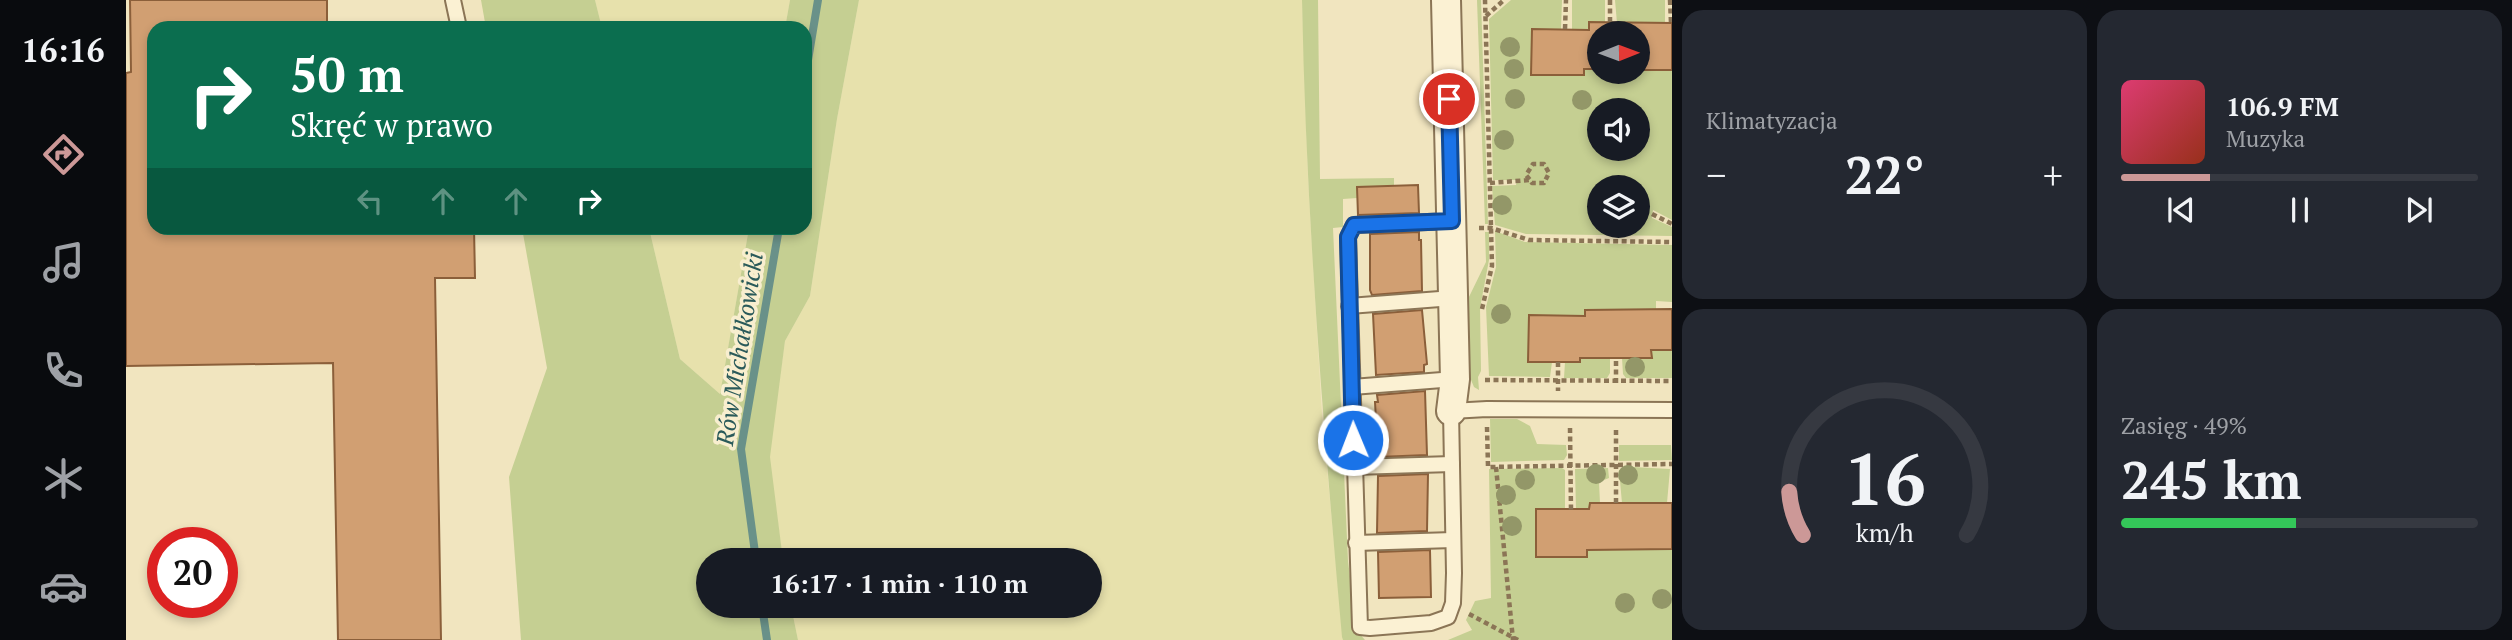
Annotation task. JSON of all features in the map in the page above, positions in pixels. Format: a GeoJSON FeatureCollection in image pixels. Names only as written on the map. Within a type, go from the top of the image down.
{"type":"FeatureCollection","features":[{"type":"Feature","properties":{"kind":"street"},"geometry":{"type":"LineString","coordinates":[[1446,0],[1455,379],[1451,411]]}},
{"type":"Feature","properties":{"kind":"lane"},"geometry":{"type":"LineString","coordinates":[[453,0],[458,21]]}},
{"type":"Feature","properties":{"kind":"lane"},"geometry":{"type":"LineString","coordinates":[[1452,221],[1354,225],[1348,237],[1360,626],[1370,628],[1431,623],[1448,617],[1451,611],[1451,411],[1672,410]]}},
{"type":"Feature","properties":{"kind":"lane"},"geometry":{"type":"LineString","coordinates":[[1349,306],[1453,298]]}},
{"type":"Feature","properties":{"kind":"lane"},"geometry":{"type":"LineString","coordinates":[[1352,387],[1455,379]]}},
{"type":"Feature","properties":{"kind":"lane"},"geometry":{"type":"LineString","coordinates":[[1354,467],[1452,464]]}},
{"type":"Feature","properties":{"kind":"lane"},"geometry":{"type":"LineString","coordinates":[[1356,543],[1453,540]]}},
{"type":"Feature","properties":{"kind":"path"},"geometry":{"type":"LineString","coordinates":[[1483,320],[1482,307],[1492,266],[1485,0]]}},
{"type":"Feature","properties":{"kind":"path"},"geometry":{"type":"LineString","coordinates":[[1485,16],[1504,0]]}},
{"type":"Feature","properties":{"kind":"path"},"geometry":{"type":"LineString","coordinates":[[1565,29],[1566,0]]}},
{"type":"Feature","properties":{"kind":"path"},"geometry":{"type":"LineString","coordinates":[[1610,0],[1610,21]]}},
{"type":"Feature","properties":{"kind":"path"},"geometry":{"type":"LineString","coordinates":[[1670,0],[1671,23]]}},
{"type":"Feature","properties":{"kind":"path"},"geometry":{"type":"LineString","coordinates":[[1490,183],[1530,180],[1532,183],[1545,183],[1549,173],[1544,164],[1533,164],[1527,175],[1530,180]]}},
{"type":"Feature","properties":{"kind":"path"},"geometry":{"type":"LineString","coordinates":[[1652,214],[1672,224]]}},
{"type":"Feature","properties":{"kind":"path"},"geometry":{"type":"LineString","coordinates":[[1491,228],[1529,240],[1672,242]]}},
{"type":"Feature","properties":{"kind":"path"},"geometry":{"type":"LineString","coordinates":[[1616,358],[1616,383]]}},
{"type":"Feature","properties":{"kind":"path"},"geometry":{"type":"LineString","coordinates":[[1558,362],[1558,383]]}},
{"type":"Feature","properties":{"kind":"path"},"geometry":{"type":"LineString","coordinates":[[1485,368],[1485,383],[1672,381]]}},
{"type":"Feature","properties":{"kind":"path"},"geometry":{"type":"LineString","coordinates":[[1487,409],[1488,467],[1672,464]]}},
{"type":"Feature","properties":{"kind":"path"},"geometry":{"type":"LineString","coordinates":[[1570,450],[1571,510]]}},
{"type":"Feature","properties":{"kind":"path"},"geometry":{"type":"LineString","coordinates":[[1616,450],[1616,503]]}},
{"type":"Feature","properties":{"kind":"path"},"geometry":{"type":"LineString","coordinates":[[1496,466],[1514,639]]}},
{"type":"Feature","properties":{"kind":"path"},"geometry":{"type":"LineString","coordinates":[[1451,611],[1470,614],[1514,639]]}},
{"type":"Feature","properties":{"kind":"shaded area"},"geometry":{"type":"Polygon","coordinates":[[[595,0],[790,0],[786,21],[600,21],[595,0]]]}},
{"type":"Feature","properties":{"kind":"shaded area"},"geometry":{"type":"Polygon","coordinates":[[[859,0],[1302,0],[1308,179],[1322,415],[1343,640],[798,640],[793,618],[1102,618],[1102,548],[781,548],[769,457],[785,341],[810,296],[837,119],[859,0]]]}},
{"type":"Feature","properties":{"kind":"shaded area"},"geometry":{"type":"Polygon","coordinates":[[[651,235],[748,235],[720,394],[680,359],[651,235]]]}},
{"type":"Feature","properties":{"kind":"green space"},"geometry":{"type":"Polygon","coordinates":[[[481,0],[595,0],[600,21],[485,21],[481,0]]]}},
{"type":"Feature","properties":{"kind":"green space"},"geometry":{"type":"Polygon","coordinates":[[[790,0],[859,0],[837,119],[810,296],[785,341],[770,457],[781,548],[696,548],[696,618],[793,618],[798,640],[521,640],[509,477],[547,368],[523,235],[651,235],[680,359],[720,394],[748,235],[812,235],[812,21],[786,21],[790,0]]]}},
{"type":"Feature","properties":{"kind":"green space"},"geometry":{"type":"Polygon","coordinates":[[[1302,0],[1318,0],[1320,179],[1394,178],[1394,186],[1357,187],[1357,198],[1343,199],[1343,227],[1333,228],[1348,561],[1357,631],[1365,640],[1343,640],[1342,637],[1316,319],[1302,0]]]}},
{"type":"Feature","properties":{"kind":"green space"},"geometry":{"type":"Polygon","coordinates":[[[1477,0],[1481,0],[1488,224],[1485,224],[1477,0]]]}},
{"type":"Feature","properties":{"kind":"green space"},"geometry":{"type":"Polygon","coordinates":[[[1511,0],[1562,0],[1561,30],[1532,75],[1583,75],[1584,68],[1587,68],[1587,84],[1650,84],[1650,71],[1672,70],[1672,220],[1653,210],[1652,218],[1672,227],[1672,236],[1650,236],[1650,175],[1587,175],[1587,235],[1526,234],[1495,225],[1492,186],[1516,185],[1517,180],[1493,180],[1489,19],[1511,0]]]}},
{"type":"Feature","properties":{"kind":"green space"},"geometry":{"type":"Polygon","coordinates":[[[1572,0],[1605,0],[1605,21],[1587,21],[1587,30],[1572,30],[1572,0]]]}},
{"type":"Feature","properties":{"kind":"green space"},"geometry":{"type":"Polygon","coordinates":[[[1615,0],[1665,0],[1665,23],[1617,21],[1615,0]]]}},
{"type":"Feature","properties":{"kind":"green space"},"geometry":{"type":"Polygon","coordinates":[[[1495,231],[1525,242],[1672,245],[1672,302],[1656,301],[1656,310],[1585,310],[1585,315],[1529,315],[1528,362],[1552,362],[1550,377],[1489,376],[1486,307],[1496,267],[1495,231]]]}},
{"type":"Feature","properties":{"kind":"green space"},"geometry":{"type":"Polygon","coordinates":[[[1485,232],[1489,232],[1489,260],[1480,308],[1479,390],[1474,387],[1469,375],[1467,301],[1486,262],[1485,232]]]}},
{"type":"Feature","properties":{"kind":"green space"},"geometry":{"type":"Polygon","coordinates":[[[1651,350],[1672,350],[1672,378],[1626,378],[1623,374],[1622,358],[1651,358],[1651,350]]]}},
{"type":"Feature","properties":{"kind":"green space"},"geometry":{"type":"Polygon","coordinates":[[[1580,358],[1610,358],[1610,373],[1607,378],[1564,378],[1565,362],[1579,362],[1580,358]]]}},
{"type":"Feature","properties":{"kind":"green space"},"geometry":{"type":"Polygon","coordinates":[[[1490,419],[1517,419],[1530,426],[1537,444],[1566,445],[1567,455],[1564,460],[1491,462],[1490,419]]]}},
{"type":"Feature","properties":{"kind":"green space"},"geometry":{"type":"Polygon","coordinates":[[[1619,445],[1671,445],[1672,460],[1619,461],[1619,445]]]}},
{"type":"Feature","properties":{"kind":"green space"},"geometry":{"type":"Polygon","coordinates":[[[1633,467],[1670,469],[1667,503],[1622,503],[1619,470],[1633,467]]]}},
{"type":"Feature","properties":{"kind":"green space"},"geometry":{"type":"Polygon","coordinates":[[[1608,468],[1609,478],[1599,482],[1600,503],[1590,503],[1589,510],[1576,510],[1575,469],[1608,468]]]}},
{"type":"Feature","properties":{"kind":"green space"},"geometry":{"type":"Polygon","coordinates":[[[1489,469],[1565,470],[1565,510],[1587,557],[1587,550],[1672,549],[1672,640],[1448,640],[1472,630],[1466,620],[1475,601],[1491,598],[1489,469]]]}},
{"type":"Feature","properties":{"kind":"building"},"geometry":{"type":"Polygon","coordinates":[[[130,0],[327,0],[327,21],[147,21],[147,235],[474,235],[475,278],[435,278],[441,640],[338,640],[333,363],[126,366],[126,73],[131,72],[130,0]]]}},
{"type":"Feature","properties":{"kind":"building"},"geometry":{"type":"Polygon","coordinates":[[[1650,23],[1672,23],[1672,70],[1650,70],[1650,23]]]}},
{"type":"Feature","properties":{"kind":"building"},"geometry":{"type":"Polygon","coordinates":[[[1532,29],[1587,30],[1587,69],[1584,69],[1584,75],[1531,75],[1532,29]]]}},
{"type":"Feature","properties":{"kind":"building"},"geometry":{"type":"Polygon","coordinates":[[[1418,185],[1419,213],[1358,215],[1357,187],[1418,185]]]}},
{"type":"Feature","properties":{"kind":"building"},"geometry":{"type":"Polygon","coordinates":[[[1419,232],[1422,291],[1372,295],[1370,234],[1419,232]]]}},
{"type":"Feature","properties":{"kind":"building"},"geometry":{"type":"Polygon","coordinates":[[[1672,309],[1672,350],[1651,350],[1652,358],[1580,358],[1580,362],[1528,362],[1529,315],[1585,316],[1585,310],[1672,309]]]}},
{"type":"Feature","properties":{"kind":"building"},"geometry":{"type":"Polygon","coordinates":[[[1422,310],[1427,364],[1424,365],[1424,372],[1376,375],[1373,314],[1422,310]]]}},
{"type":"Feature","properties":{"kind":"building"},"geometry":{"type":"Polygon","coordinates":[[[1425,391],[1427,455],[1378,457],[1375,402],[1378,402],[1377,395],[1425,391]]]}},
{"type":"Feature","properties":{"kind":"building"},"geometry":{"type":"Polygon","coordinates":[[[1428,474],[1427,531],[1377,533],[1378,476],[1428,474]]]}},
{"type":"Feature","properties":{"kind":"building"},"geometry":{"type":"Polygon","coordinates":[[[1590,503],[1672,503],[1672,549],[1587,550],[1587,557],[1536,557],[1536,509],[1589,509],[1590,503]]]}},
{"type":"Feature","properties":{"kind":"building"},"geometry":{"type":"Polygon","coordinates":[[[1430,550],[1431,597],[1379,598],[1378,552],[1430,550]]]}},
{"type":"Feature","properties":{"kind":"waterway","name":"Rów Michałkowicki"},"geometry":{"type":"LineString","coordinates":[[812,36],[818,0]]}},
{"type":"Feature","properties":{"kind":"waterway","name":"Rów Michałkowicki"},"geometry":{"type":"LineString","coordinates":[[754,548],[741,449],[778,235]]}},
{"type":"Feature","properties":{"kind":"waterway","name":"Rów Michałkowicki"},"geometry":{"type":"LineString","coordinates":[[764,618],[767,640]]}},
{"type":"Feature","properties":{"kind":"route"},"geometry":{"type":"LineString","coordinates":[[1353,440],[1348,237],[1354,225],[1452,221],[1449,99]]}}]}
